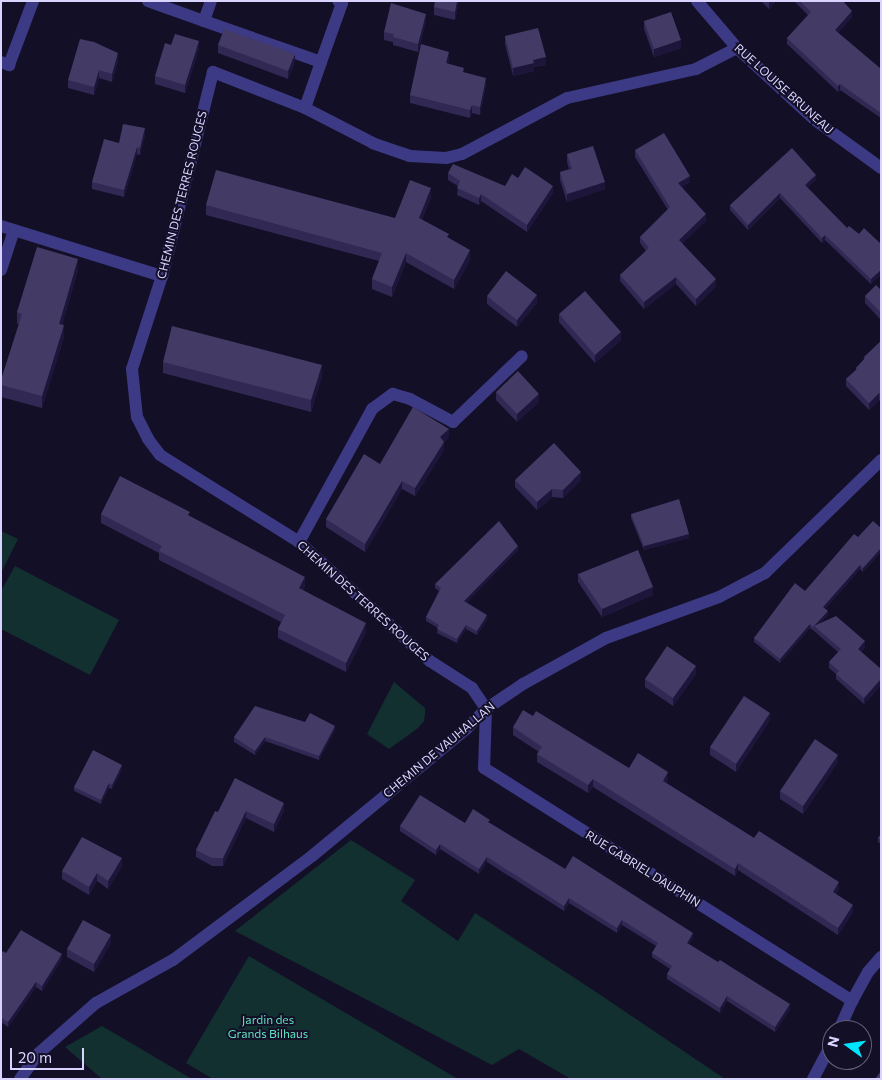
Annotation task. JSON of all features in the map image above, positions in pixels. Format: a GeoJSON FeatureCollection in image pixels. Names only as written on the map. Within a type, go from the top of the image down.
{"type":"FeatureCollection","features":[{"type":"Feature","properties":{"kind":"street"},"geometry":{"type":"LineString","coordinates":[[1,62],[9,65],[33,1]]}},
{"type":"Feature","properties":{"kind":"street"},"geometry":{"type":"LineString","coordinates":[[149,1],[321,62]]}},
{"type":"Feature","properties":{"kind":"street"},"geometry":{"type":"LineString","coordinates":[[204,21],[211,1]]}},
{"type":"Feature","properties":{"kind":"street"},"geometry":{"type":"LineString","coordinates":[[305,108],[342,3],[338,1]]}},
{"type":"Feature","properties":{"kind":"street","name":"RUE LOUISE BRUNEAU"},"geometry":{"type":"LineString","coordinates":[[696,1],[737,48],[815,120],[881,168]]}},
{"type":"Feature","properties":{"kind":"street","name":"CHEMIN DES TERRES ROUGES"},"geometry":{"type":"LineString","coordinates":[[486,709],[472,688],[430,661],[299,542],[160,455],[148,439],[137,417],[132,369],[162,276],[213,72],[305,108],[373,143],[410,156],[446,158],[462,154],[567,98],[696,69],[737,48]]}},
{"type":"Feature","properties":{"kind":"street"},"geometry":{"type":"LineString","coordinates":[[1,270],[7,229],[162,276]]}},
{"type":"Feature","properties":{"kind":"street"},"geometry":{"type":"LineString","coordinates":[[299,542],[372,409],[393,394],[410,399],[453,422],[522,356]]}},
{"type":"Feature","properties":{"kind":"street","name":"CHEMIN DE VAUHALLAN"},"geometry":{"type":"LineString","coordinates":[[20,1079],[38,1053],[96,1003],[174,960],[296,868],[466,729],[486,709],[523,684],[606,638],[719,597],[765,573],[881,460]]}},
{"type":"Feature","properties":{"kind":"street","name":"RUE GABRIEL DAUPHIN"},"geometry":{"type":"LineString","coordinates":[[486,709],[484,768],[852,1001]]}},
{"type":"Feature","properties":{"kind":"street"},"geometry":{"type":"LineString","coordinates":[[843,1020],[868,972],[881,957]]}},
{"type":"Feature","properties":{"kind":"street"},"geometry":{"type":"LineString","coordinates":[[813,1079],[822,1062]]}},
{"type":"Feature","properties":{"kind":"green space"},"geometry":{"type":"Polygon","coordinates":[[[1,531],[18,539],[1,573],[1,531]]]}},
{"type":"Feature","properties":{"kind":"green space"},"geometry":{"type":"Polygon","coordinates":[[[15,566],[119,620],[90,675],[1,629],[1,591],[15,566]]]}},
{"type":"Feature","properties":{"kind":"green space"},"geometry":{"type":"Polygon","coordinates":[[[394,682],[425,708],[425,714],[424,721],[418,728],[389,749],[367,734],[394,682]]]}},
{"type":"Feature","properties":{"kind":"green space"},"geometry":{"type":"Polygon","coordinates":[[[351,840],[415,880],[401,901],[458,941],[475,913],[725,1079],[571,1079],[519,1049],[492,1065],[235,931],[351,840]]]}},
{"type":"Feature","properties":{"kind":"green space","name":"Jardin des Grands Bilhaus"},"geometry":{"type":"Polygon","coordinates":[[[249,956],[458,1079],[213,1079],[186,1063],[249,956]]]}},
{"type":"Feature","properties":{"kind":"green space"},"geometry":{"type":"Polygon","coordinates":[[[102,1026],[192,1079],[102,1079],[65,1047],[102,1026]]]}},
{"type":"Feature","properties":{"kind":"building"},"geometry":{"type":"Polygon","coordinates":[[[435,1],[457,1],[455,12],[434,7],[435,1]]]}},
{"type":"Feature","properties":{"kind":"building"},"geometry":{"type":"Polygon","coordinates":[[[800,1],[843,1],[852,11],[835,30],[881,69],[881,113],[840,84],[838,86],[787,38],[811,12],[800,1]]]}},
{"type":"Feature","properties":{"kind":"building"},"geometry":{"type":"Polygon","coordinates":[[[391,3],[426,14],[418,44],[393,37],[394,34],[384,32],[391,3]]]}},
{"type":"Feature","properties":{"kind":"building"},"geometry":{"type":"Polygon","coordinates":[[[671,12],[681,40],[654,49],[644,21],[671,12]]]}},
{"type":"Feature","properties":{"kind":"building"},"geometry":{"type":"Polygon","coordinates":[[[538,28],[546,57],[533,60],[534,63],[513,68],[505,36],[538,28]]]}},
{"type":"Feature","properties":{"kind":"building"},"geometry":{"type":"Polygon","coordinates":[[[224,29],[295,54],[288,71],[218,45],[224,29]]]}},
{"type":"Feature","properties":{"kind":"building"},"geometry":{"type":"Polygon","coordinates":[[[175,34],[199,41],[185,85],[155,76],[165,43],[171,45],[175,34]]]}},
{"type":"Feature","properties":{"kind":"building"},"geometry":{"type":"Polygon","coordinates":[[[80,39],[94,42],[118,53],[112,74],[99,70],[94,87],[68,80],[80,39]]]}},
{"type":"Feature","properties":{"kind":"building"},"geometry":{"type":"Polygon","coordinates":[[[421,44],[449,52],[446,63],[464,68],[463,72],[486,78],[480,107],[472,105],[470,110],[410,95],[421,44]]]}},
{"type":"Feature","properties":{"kind":"building"},"geometry":{"type":"Polygon","coordinates":[[[123,124],[145,128],[140,148],[137,147],[124,190],[92,182],[104,139],[119,143],[123,124]]]}},
{"type":"Feature","properties":{"kind":"building"},"geometry":{"type":"Polygon","coordinates":[[[664,133],[690,176],[678,183],[706,214],[679,240],[716,279],[696,299],[676,277],[644,302],[620,275],[649,248],[640,237],[670,207],[635,150],[664,133]]]}},
{"type":"Feature","properties":{"kind":"building"},"geometry":{"type":"Polygon","coordinates":[[[593,146],[605,182],[567,194],[560,172],[572,169],[567,154],[593,146]]]}},
{"type":"Feature","properties":{"kind":"building"},"geometry":{"type":"Polygon","coordinates":[[[792,148],[816,175],[805,185],[847,228],[849,226],[859,234],[864,228],[881,244],[881,270],[871,279],[825,235],[822,238],[780,193],[748,225],[730,205],[792,148]]]}},
{"type":"Feature","properties":{"kind":"building"},"geometry":{"type":"Polygon","coordinates":[[[453,164],[505,186],[512,174],[518,178],[525,167],[553,186],[527,225],[481,194],[479,198],[457,188],[460,181],[448,173],[453,164]]]}},
{"type":"Feature","properties":{"kind":"building"},"geometry":{"type":"Polygon","coordinates":[[[216,170],[395,218],[410,180],[431,188],[419,218],[449,234],[447,237],[470,250],[454,280],[406,253],[392,287],[372,279],[382,253],[206,205],[216,170]]]}},
{"type":"Feature","properties":{"kind":"building"},"geometry":{"type":"Polygon","coordinates":[[[37,247],[78,259],[59,324],[64,325],[42,396],[1,385],[22,314],[17,312],[37,247]]]}},
{"type":"Feature","properties":{"kind":"building"},"geometry":{"type":"Polygon","coordinates":[[[506,271],[537,295],[517,320],[487,296],[506,271]]]}},
{"type":"Feature","properties":{"kind":"building"},"geometry":{"type":"Polygon","coordinates":[[[876,285],[881,290],[881,313],[865,296],[876,285]]]}},
{"type":"Feature","properties":{"kind":"building"},"geometry":{"type":"Polygon","coordinates":[[[585,291],[621,332],[595,355],[559,314],[585,291]]]}},
{"type":"Feature","properties":{"kind":"building"},"geometry":{"type":"Polygon","coordinates":[[[172,326],[322,365],[311,400],[163,362],[172,326]]]}},
{"type":"Feature","properties":{"kind":"building"},"geometry":{"type":"Polygon","coordinates":[[[881,341],[881,394],[879,393],[869,403],[846,379],[857,369],[864,357],[881,341]]]}},
{"type":"Feature","properties":{"kind":"building"},"geometry":{"type":"Polygon","coordinates":[[[518,371],[539,394],[517,414],[496,392],[518,371]]]}},
{"type":"Feature","properties":{"kind":"building"},"geometry":{"type":"Polygon","coordinates":[[[413,407],[449,429],[440,437],[444,442],[415,488],[402,481],[365,544],[326,519],[364,454],[380,464],[413,407]]]}},
{"type":"Feature","properties":{"kind":"building"},"geometry":{"type":"Polygon","coordinates":[[[554,443],[581,472],[563,490],[552,489],[537,502],[515,480],[554,443]]]}},
{"type":"Feature","properties":{"kind":"building"},"geometry":{"type":"Polygon","coordinates":[[[120,476],[190,512],[188,515],[305,577],[299,588],[366,623],[346,663],[278,629],[285,615],[159,551],[162,546],[101,514],[120,476]]]}},
{"type":"Feature","properties":{"kind":"building"},"geometry":{"type":"Polygon","coordinates":[[[679,499],[689,534],[644,546],[631,514],[679,499]]]}},
{"type":"Feature","properties":{"kind":"building"},"geometry":{"type":"Polygon","coordinates":[[[499,521],[518,546],[464,601],[487,615],[477,631],[466,625],[457,639],[437,629],[439,625],[426,617],[441,588],[435,584],[499,521]]]}},
{"type":"Feature","properties":{"kind":"building"},"geometry":{"type":"Polygon","coordinates":[[[873,521],[881,528],[881,548],[863,568],[860,565],[823,607],[828,611],[813,627],[810,624],[780,659],[754,638],[795,583],[805,591],[854,534],[858,537],[873,521]]]}},
{"type":"Feature","properties":{"kind":"building"},"geometry":{"type":"Polygon","coordinates":[[[638,550],[653,587],[602,609],[578,574],[638,550]]]}},
{"type":"Feature","properties":{"kind":"building"},"geometry":{"type":"Polygon","coordinates":[[[836,616],[865,641],[858,649],[881,669],[881,679],[864,698],[836,674],[839,671],[829,662],[841,649],[814,626],[836,616]]]}},
{"type":"Feature","properties":{"kind":"building"},"geometry":{"type":"Polygon","coordinates":[[[667,646],[696,666],[673,698],[645,679],[667,646]]]}},
{"type":"Feature","properties":{"kind":"building"},"geometry":{"type":"Polygon","coordinates":[[[744,696],[770,713],[736,764],[710,747],[744,696]]]}},
{"type":"Feature","properties":{"kind":"building"},"geometry":{"type":"Polygon","coordinates":[[[255,706],[305,722],[310,713],[335,726],[319,756],[265,737],[255,751],[234,737],[255,706]]]}},
{"type":"Feature","properties":{"kind":"building"},"geometry":{"type":"Polygon","coordinates":[[[523,710],[533,716],[536,711],[629,768],[638,753],[668,772],[663,781],[754,838],[759,831],[839,882],[833,892],[853,905],[838,928],[738,863],[735,869],[593,779],[588,785],[537,754],[542,747],[513,727],[523,710]]]}},
{"type":"Feature","properties":{"kind":"building"},"geometry":{"type":"Polygon","coordinates":[[[815,739],[838,755],[803,806],[780,791],[815,739]]]}},
{"type":"Feature","properties":{"kind":"building"},"geometry":{"type":"Polygon","coordinates":[[[93,750],[122,765],[112,785],[109,783],[101,800],[74,787],[93,750]]]}},
{"type":"Feature","properties":{"kind":"building"},"geometry":{"type":"Polygon","coordinates":[[[235,778],[284,803],[274,824],[246,811],[223,858],[212,858],[196,850],[215,811],[218,812],[235,778]]]}},
{"type":"Feature","properties":{"kind":"building"},"geometry":{"type":"Polygon","coordinates":[[[420,795],[465,823],[473,809],[490,820],[488,822],[565,869],[573,856],[693,933],[687,943],[718,962],[720,960],[790,1004],[775,1027],[727,996],[720,1008],[667,974],[672,966],[652,953],[658,943],[622,920],[617,928],[569,898],[564,906],[487,857],[479,869],[440,844],[436,850],[400,826],[420,795]]]}},
{"type":"Feature","properties":{"kind":"building"},"geometry":{"type":"Polygon","coordinates":[[[82,837],[122,858],[108,881],[97,873],[89,887],[62,871],[82,837]]]}},
{"type":"Feature","properties":{"kind":"building"},"geometry":{"type":"Polygon","coordinates":[[[83,920],[111,935],[94,964],[67,949],[83,920]]]}},
{"type":"Feature","properties":{"kind":"building"},"geometry":{"type":"Polygon","coordinates":[[[21,930],[62,954],[42,986],[36,982],[8,1022],[1,1018],[1,954],[3,951],[6,953],[21,930]]]}},
{"type":"Feature","properties":{"kind":"building"},"geometry":{"type":"Polygon","coordinates":[[[881,1071],[881,1079],[875,1079],[881,1071]]]}}]}
